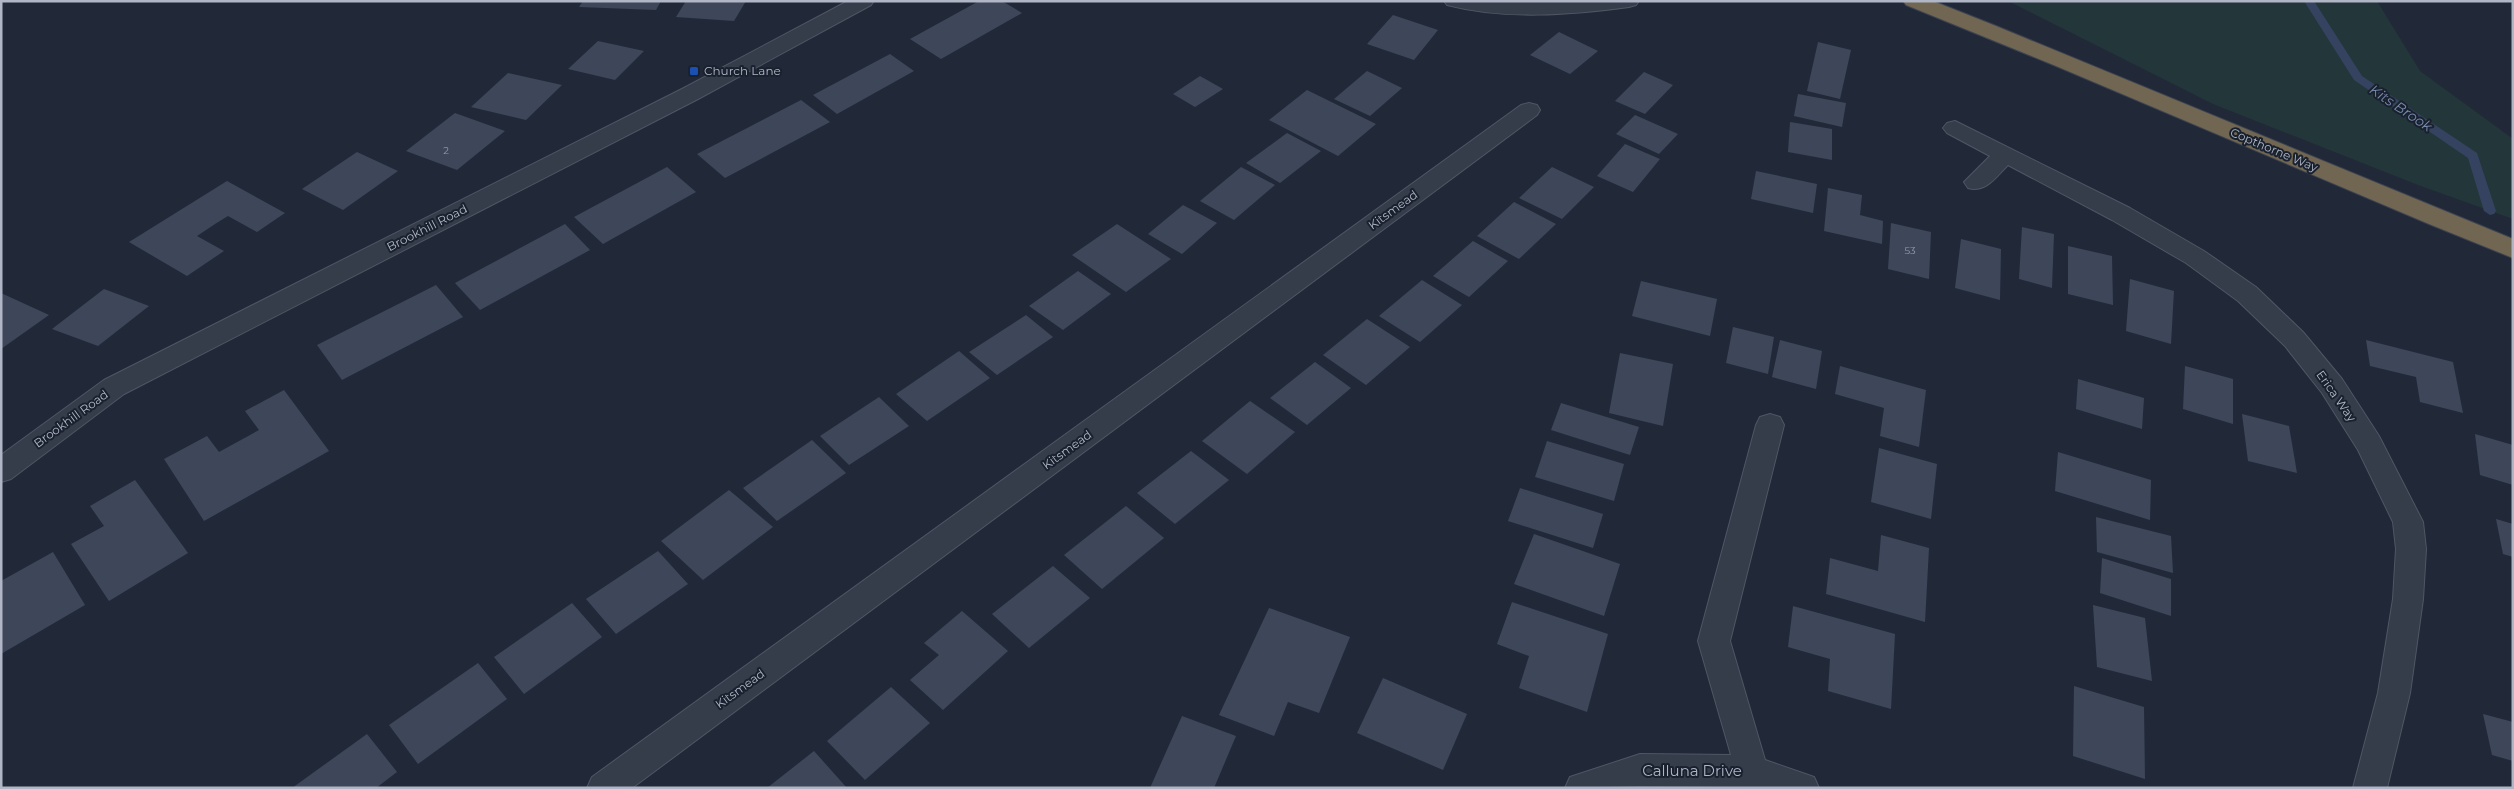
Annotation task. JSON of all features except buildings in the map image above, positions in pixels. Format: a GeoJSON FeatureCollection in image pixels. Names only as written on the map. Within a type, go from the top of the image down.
{"type":"FeatureCollection","features":[{"type":"Feature","properties":{"kind":"highway","name":"Copthorne Way"},"geometry":{"type":"LineString","coordinates":[[1913,1],[2036,48],[2410,208],[2513,249]]}},
{"type":"Feature","properties":{"kind":"highway","name":"Copthorne Way"},"geometry":{"type":"LineString","coordinates":[[1962,1],[2036,48]]}},
{"type":"Feature","properties":{"kind":"street","name":"Brookhill Road"},"geometry":{"type":"LineString","coordinates":[[2,469],[114,387],[690,94],[864,1]]}},
{"type":"Feature","properties":{"kind":"street"},"geometry":{"type":"LineString","coordinates":[[1454,1],[1498,8],[1539,10],[1629,1]]}},
{"type":"Feature","properties":{"kind":"street","name":"Kitsmead"},"geometry":{"type":"LineString","coordinates":[[604,788],[1529,110]]}},
{"type":"Feature","properties":{"kind":"street","name":"Erica Way"},"geometry":{"type":"LineString","coordinates":[[1955,128],[2121,214],[2195,257],[2246,294],[2294,340],[2332,386],[2369,444],[2408,522],[2410,549],[2408,599],[2394,693],[2370,788]]}},
{"type":"Feature","properties":{"kind":"street"},"geometry":{"type":"LineString","coordinates":[[1976,182],[2005,155]]}},
{"type":"Feature","properties":{"kind":"street"},"geometry":{"type":"LineString","coordinates":[[1752,771],[1714,641],[1770,425]]}},
{"type":"Feature","properties":{"kind":"street","name":"Calluna Drive"},"geometry":{"type":"LineString","coordinates":[[1582,788],[1640,770],[1752,771],[1802,788]]}},
{"type":"Feature","properties":{"kind":"green space"},"geometry":{"type":"Polygon","coordinates":[[[2008,1],[2377,1],[2420,71],[2513,139],[2513,219],[2418,185],[2213,104],[2008,1]]]}},
{"type":"Feature","properties":{"kind":"waterway","name":"Kits Brook"},"geometry":{"type":"LineString","coordinates":[[2309,1],[2358,78],[2473,156],[2490,211]]}},
{"type":"Feature","properties":{"kind":"place","name":"Church Lane"},"geometry":{"type":"Point","coordinates":[694,71]}}]}
